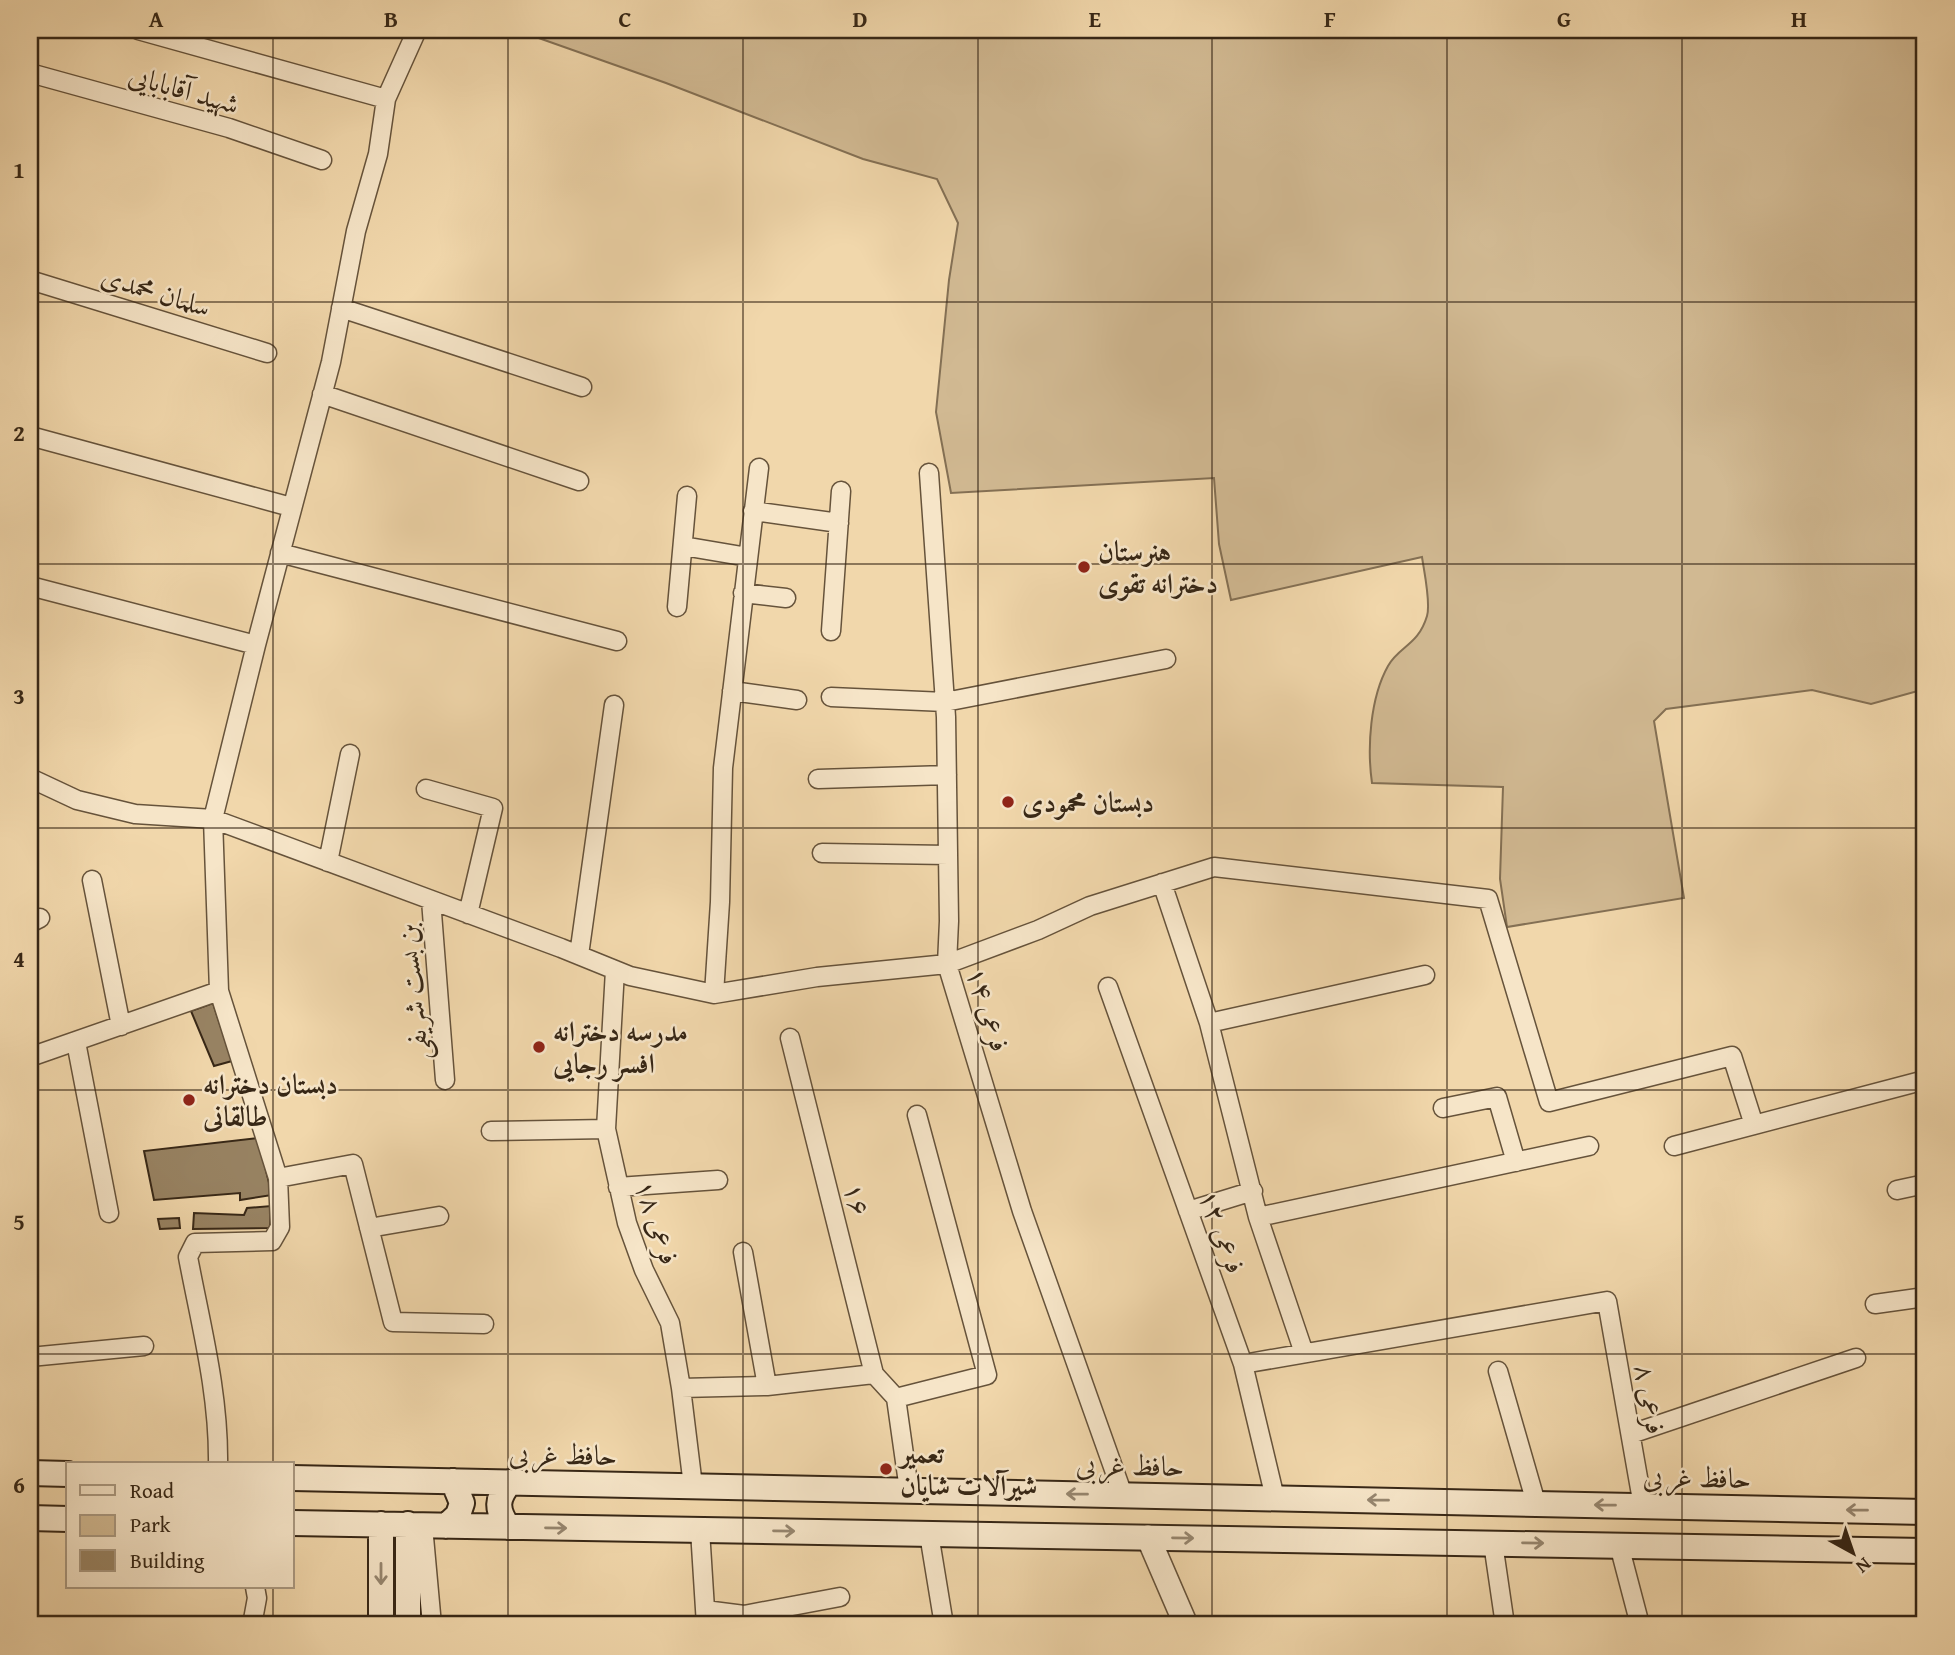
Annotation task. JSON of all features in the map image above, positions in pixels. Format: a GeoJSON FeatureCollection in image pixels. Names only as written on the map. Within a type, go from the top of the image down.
{"type":"FeatureCollection","features":[{"type":"Feature","properties":{"kind":"main road"},"geometry":{"type":"LineString","coordinates":[[30,1473],[66,1474]]}},
{"type":"Feature","properties":{"kind":"main road","name":"حافظ غربی"},"geometry":{"type":"LineString","coordinates":[[294,1478],[1925,1511]]}},
{"type":"Feature","properties":{"kind":"main road"},"geometry":{"type":"LineString","coordinates":[[425,1525],[458,1515],[462,1503],[453,1481]]}},
{"type":"Feature","properties":{"kind":"main road"},"geometry":{"type":"LineString","coordinates":[[508,1527],[498,1508],[498,1499],[510,1482]]}},
{"type":"Feature","properties":{"kind":"main road"},"geometry":{"type":"LineString","coordinates":[[1446,1542],[1450,1502]]}},
{"type":"Feature","properties":{"kind":"main road"},"geometry":{"type":"LineString","coordinates":[[30,1518],[66,1519]]}},
{"type":"Feature","properties":{"kind":"main road"},"geometry":{"type":"LineString","coordinates":[[294,1522],[1925,1551]]}},
{"type":"Feature","properties":{"kind":"main road"},"geometry":{"type":"LineString","coordinates":[[381,1524],[381,1625]]}},
{"type":"Feature","properties":{"kind":"main road"},"geometry":{"type":"LineString","coordinates":[[408,1625],[425,1525]]}},
{"type":"Feature","properties":{"kind":"street"},"geometry":{"type":"LineString","coordinates":[[138,30],[386,99]]}},
{"type":"Feature","properties":{"kind":"street"},"geometry":{"type":"LineString","coordinates":[[218,1462],[219,1434],[214,1387],[188,1257],[195,1243],[272,1241],[280,1227],[278,1178],[219,991],[212,818],[322,394],[356,231],[378,154],[386,99],[417,30]]}},
{"type":"Feature","properties":{"kind":"street","name":"شهید آقابابایی"},"geometry":{"type":"LineString","coordinates":[[30,73],[229,128],[322,160]]}},
{"type":"Feature","properties":{"kind":"street","name":"سلمان محمدی"},"geometry":{"type":"LineString","coordinates":[[30,280],[267,353]]}},
{"type":"Feature","properties":{"kind":"street"},"geometry":{"type":"LineString","coordinates":[[341,308],[582,387]]}},
{"type":"Feature","properties":{"kind":"street"},"geometry":{"type":"LineString","coordinates":[[322,394],[579,481]]}},
{"type":"Feature","properties":{"kind":"street"},"geometry":{"type":"LineString","coordinates":[[30,436],[291,507]]}},
{"type":"Feature","properties":{"kind":"street"},"geometry":{"type":"LineString","coordinates":[[714,994],[720,902],[723,768],[759,468]]}},
{"type":"Feature","properties":{"kind":"street","name":"فرعی ۱۴"},"geometry":{"type":"LineString","coordinates":[[929,473],[945,702],[947,964],[1022,1211],[1123,1495]]}},
{"type":"Feature","properties":{"kind":"street"},"geometry":{"type":"LineString","coordinates":[[831,631],[841,491]]}},
{"type":"Feature","properties":{"kind":"street"},"geometry":{"type":"LineString","coordinates":[[677,607],[687,496]]}},
{"type":"Feature","properties":{"kind":"street"},"geometry":{"type":"LineString","coordinates":[[753,511],[839,523]]}},
{"type":"Feature","properties":{"kind":"street"},"geometry":{"type":"LineString","coordinates":[[683,546],[748,557]]}},
{"type":"Feature","properties":{"kind":"street"},"geometry":{"type":"LineString","coordinates":[[280,553],[617,641]]}},
{"type":"Feature","properties":{"kind":"street"},"geometry":{"type":"LineString","coordinates":[[30,586],[256,645]]}},
{"type":"Feature","properties":{"kind":"street"},"geometry":{"type":"LineString","coordinates":[[743,593],[786,598]]}},
{"type":"Feature","properties":{"kind":"street"},"geometry":{"type":"LineString","coordinates":[[831,697],[945,702],[1166,659]]}},
{"type":"Feature","properties":{"kind":"street"},"geometry":{"type":"LineString","coordinates":[[732,691],[797,700]]}},
{"type":"Feature","properties":{"kind":"street"},"geometry":{"type":"LineString","coordinates":[[579,955],[614,705]]}},
{"type":"Feature","properties":{"kind":"street"},"geometry":{"type":"LineString","coordinates":[[328,862],[350,754]]}},
{"type":"Feature","properties":{"kind":"street"},"geometry":{"type":"LineString","coordinates":[[818,779],[947,775]]}},
{"type":"Feature","properties":{"kind":"street"},"geometry":{"type":"LineString","coordinates":[[30,778],[77,800],[135,814],[212,818],[630,976],[714,994],[817,977],[947,964],[1038,930],[1090,906],[1214,867],[1488,899],[1549,1102],[1731,1056],[1754,1125]]}},
{"type":"Feature","properties":{"kind":"street"},"geometry":{"type":"LineString","coordinates":[[426,789],[493,808],[468,914]]}},
{"type":"Feature","properties":{"kind":"street"},"geometry":{"type":"LineString","coordinates":[[822,853],[948,855]]}},
{"type":"Feature","properties":{"kind":"street"},"geometry":{"type":"LineString","coordinates":[[92,880],[121,1026]]}},
{"type":"Feature","properties":{"kind":"street"},"geometry":{"type":"LineString","coordinates":[[1162,883],[1209,1023],[1258,1217],[1304,1353],[1243,1364]]}},
{"type":"Feature","properties":{"kind":"street","name":"بن بست شریفی"},"geometry":{"type":"LineString","coordinates":[[431,900],[445,1080]]}},
{"type":"Feature","properties":{"kind":"street","name":"فرعی ۱۸"},"geometry":{"type":"LineString","coordinates":[[615,970],[606,1129],[627,1223],[644,1270],[670,1324],[693,1486]]}},
{"type":"Feature","properties":{"kind":"street"},"geometry":{"type":"LineString","coordinates":[[1209,1023],[1425,975]]}},
{"type":"Feature","properties":{"kind":"street","name":"فرعی ۱۲"},"geometry":{"type":"LineString","coordinates":[[1108,987],[1243,1364],[1275,1498]]}},
{"type":"Feature","properties":{"kind":"street"},"geometry":{"type":"LineString","coordinates":[[30,1057],[219,991]]}},
{"type":"Feature","properties":{"kind":"street","name":"۱۶"},"geometry":{"type":"LineString","coordinates":[[790,1038],[885,1386],[909,1490]]}},
{"type":"Feature","properties":{"kind":"street"},"geometry":{"type":"LineString","coordinates":[[76,1042],[108,1213]]}},
{"type":"Feature","properties":{"kind":"street"},"geometry":{"type":"LineString","coordinates":[[1674,1146],[1925,1080]]}},
{"type":"Feature","properties":{"kind":"street"},"geometry":{"type":"LineString","coordinates":[[1443,1108],[1497,1097],[1516,1162]]}},
{"type":"Feature","properties":{"kind":"street"},"geometry":{"type":"LineString","coordinates":[[681,1388],[885,1386],[987,1375],[917,1115]]}},
{"type":"Feature","properties":{"kind":"street"},"geometry":{"type":"LineString","coordinates":[[491,1131],[606,1129]]}},
{"type":"Feature","properties":{"kind":"street"},"geometry":{"type":"LineString","coordinates":[[1258,1217],[1590,1146]]}},
{"type":"Feature","properties":{"kind":"street"},"geometry":{"type":"LineString","coordinates":[[278,1178],[353,1164],[393,1322],[484,1324]]}},
{"type":"Feature","properties":{"kind":"street"},"geometry":{"type":"LineString","coordinates":[[618,1187],[718,1180]]}},
{"type":"Feature","properties":{"kind":"street"},"geometry":{"type":"LineString","coordinates":[[1897,1190],[1925,1184]]}},
{"type":"Feature","properties":{"kind":"street"},"geometry":{"type":"LineString","coordinates":[[1188,1211],[1253,1191]]}},
{"type":"Feature","properties":{"kind":"street"},"geometry":{"type":"LineString","coordinates":[[369,1228],[439,1216]]}},
{"type":"Feature","properties":{"kind":"street"},"geometry":{"type":"LineString","coordinates":[[743,1252],[767,1386]]}},
{"type":"Feature","properties":{"kind":"street"},"geometry":{"type":"LineString","coordinates":[[1875,1304],[1925,1297]]}},
{"type":"Feature","properties":{"kind":"street","name":"فرعی ۸"},"geometry":{"type":"LineString","coordinates":[[1304,1353],[1607,1301],[1643,1506]]}},
{"type":"Feature","properties":{"kind":"street"},"geometry":{"type":"LineString","coordinates":[[30,1357],[144,1346]]}},
{"type":"Feature","properties":{"kind":"street"},"geometry":{"type":"LineString","coordinates":[[1630,1434],[1856,1357]]}},
{"type":"Feature","properties":{"kind":"street"},"geometry":{"type":"LineString","coordinates":[[1498,1371],[1536,1503]]}},
{"type":"Feature","properties":{"kind":"street"},"geometry":{"type":"LineString","coordinates":[[425,1525],[432,1625]]}},
{"type":"Feature","properties":{"kind":"street"},"geometry":{"type":"LineString","coordinates":[[700,1530],[706,1618],[744,1615],[840,1597]]}},
{"type":"Feature","properties":{"kind":"street"},"geometry":{"type":"LineString","coordinates":[[929,1534],[944,1625]]}},
{"type":"Feature","properties":{"kind":"street"},"geometry":{"type":"LineString","coordinates":[[1148,1537],[1186,1625]]}},
{"type":"Feature","properties":{"kind":"street"},"geometry":{"type":"LineString","coordinates":[[1493,1543],[1504,1625]]}},
{"type":"Feature","properties":{"kind":"street"},"geometry":{"type":"LineString","coordinates":[[1619,1545],[1640,1625]]}},
{"type":"Feature","properties":{"kind":"street"},"geometry":{"type":"LineString","coordinates":[[252,1625],[257,1598],[255,1588]]}},
{"type":"Feature","properties":{"kind":"green space"},"geometry":{"type":"Polygon","coordinates":[[[516,30],[1925,30],[1925,689],[1871,704],[1812,690],[1666,709],[1654,721],[1684,898],[1507,927],[1500,879],[1503,787],[1372,783],[1370,739],[1377,693],[1392,659],[1419,634],[1427,616],[1428,595],[1422,557],[1231,600],[1219,544],[1214,478],[951,493],[936,412],[949,280],[958,223],[937,179],[863,159],[666,83],[516,30]]]}},
{"type":"Feature","properties":{"kind":"building"},"geometry":{"type":"Polygon","coordinates":[[[213,1003],[232,1061],[214,1066],[191,1011],[213,1003]]]}},
{"type":"Feature","properties":{"kind":"building"},"geometry":{"type":"Polygon","coordinates":[[[258,1138],[272,1195],[240,1200],[240,1193],[154,1200],[144,1151],[258,1138]]]}},
{"type":"Feature","properties":{"kind":"building"},"geometry":{"type":"Polygon","coordinates":[[[271,1206],[270,1228],[193,1229],[194,1213],[244,1215],[247,1208],[271,1206]]]}},
{"type":"Feature","properties":{"kind":"building"},"geometry":{"type":"Polygon","coordinates":[[[179,1218],[180,1228],[160,1229],[158,1219],[179,1218]]]}},
{"type":"Feature","properties":{"kind":"place","name":"هنرستان دخترانه تقوی"},"geometry":{"type":"Point","coordinates":[1084,567]}},
{"type":"Feature","properties":{"kind":"place","name":"دبستان محمودی"},"geometry":{"type":"Point","coordinates":[1008,802]}},
{"type":"Feature","properties":{"kind":"place","name":"مدرسه دخترانه افسر رجایی"},"geometry":{"type":"Point","coordinates":[539,1047]}},
{"type":"Feature","properties":{"kind":"place","name":"دبستان دخترانه طالقانی"},"geometry":{"type":"Point","coordinates":[189,1100]}},
{"type":"Feature","properties":{"kind":"place","name":"تعمیر شیرآلات شایان"},"geometry":{"type":"Point","coordinates":[886,1469]}}]}
